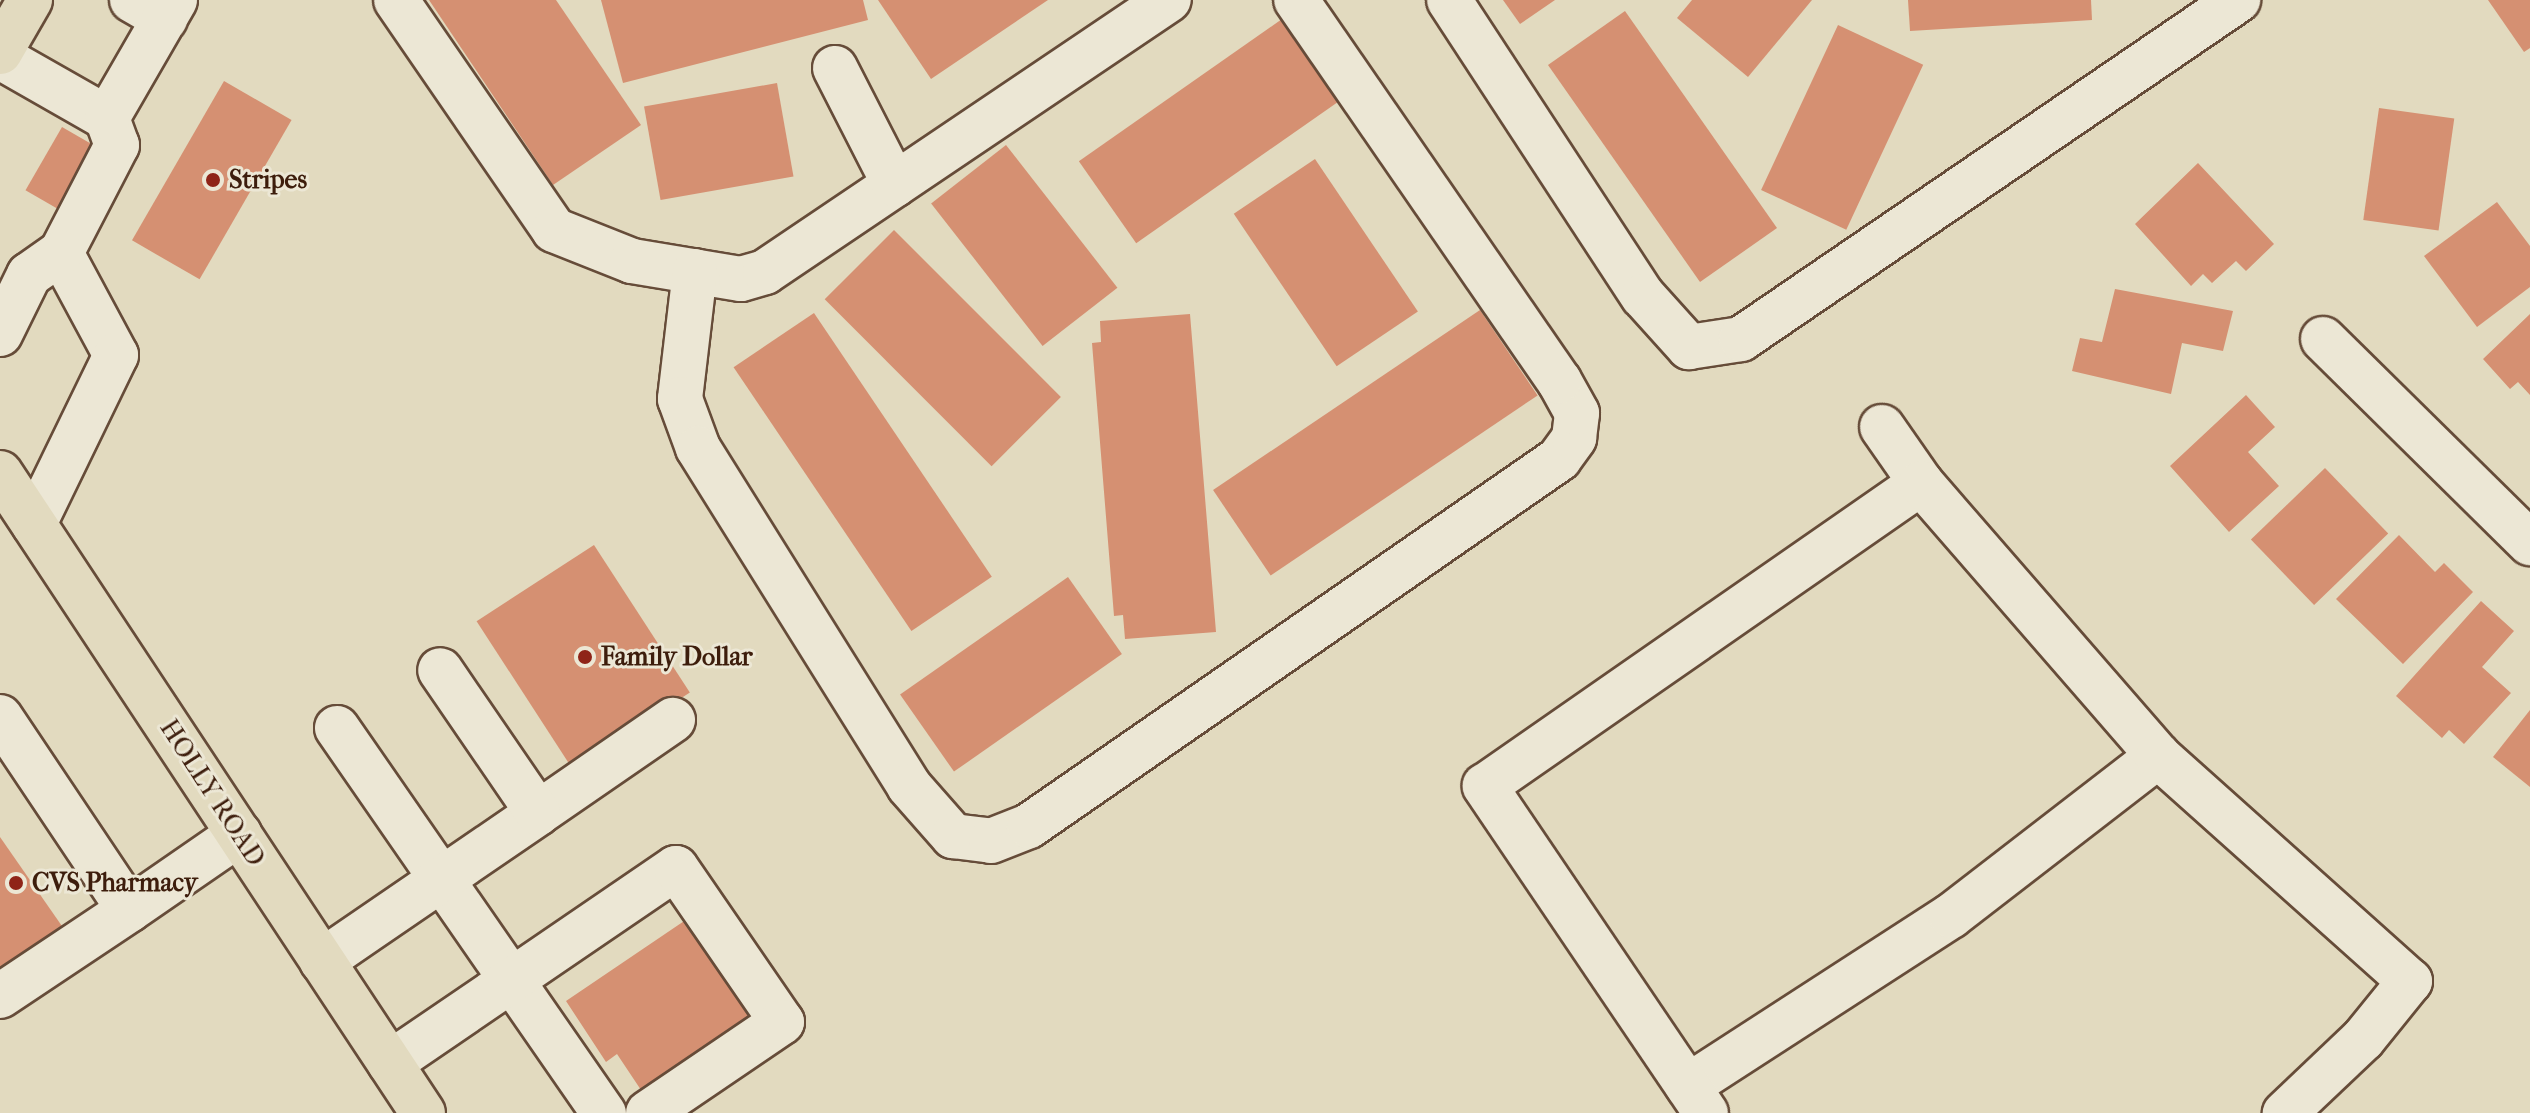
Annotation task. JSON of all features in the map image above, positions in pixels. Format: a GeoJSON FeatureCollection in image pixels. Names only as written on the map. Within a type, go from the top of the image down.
{"type":"FeatureCollection","features":[{"type":"Feature","properties":{"kind":"main road"},"geometry":{"type":"LineString","coordinates":[[0,54],[30,0]]}},
{"type":"Feature","properties":{"kind":"main road","name":"HOLLY ROAD"},"geometry":{"type":"LineString","coordinates":[[0,473],[423,1113]]}},
{"type":"Feature","properties":{"kind":"street"},"geometry":{"type":"LineString","coordinates":[[396,0],[554,230],[581,246],[741,279],[765,272],[1169,0]]}},
{"type":"Feature","properties":{"kind":"street"},"geometry":{"type":"LineString","coordinates":[[695,271],[680,399],[698,448],[909,786],[953,836],[991,841],[1029,826],[1559,459],[1574,438],[1577,413],[1559,381],[1296,0]]}},
{"type":"Feature","properties":{"kind":"street"},"geometry":{"type":"LineString","coordinates":[[1449,0],[1643,296],[1689,347],[1741,339],[2238,0]]}},
{"type":"Feature","properties":{"kind":"street"},"geometry":{"type":"LineString","coordinates":[[107,118],[157,6]]}},
{"type":"Feature","properties":{"kind":"street"},"geometry":{"type":"LineString","coordinates":[[0,54],[107,118],[117,145],[61,253],[29,275],[0,334]]}},
{"type":"Feature","properties":{"kind":"street"},"geometry":{"type":"LineString","coordinates":[[835,68],[895,185]]}},
{"type":"Feature","properties":{"kind":"street"},"geometry":{"type":"LineString","coordinates":[[34,524],[116,355],[61,253]]}},
{"type":"Feature","properties":{"kind":"street"},"geometry":{"type":"LineString","coordinates":[[2323,339],[2530,543]]}},
{"type":"Feature","properties":{"kind":"street"},"geometry":{"type":"LineString","coordinates":[[1882,427],[1921,483],[2158,756],[2410,981],[2363,1039],[2285,1113]]}},
{"type":"Feature","properties":{"kind":"street"},"geometry":{"type":"LineString","coordinates":[[1921,483],[1485,786],[1697,1100],[1951,916],[2158,756]]}},
{"type":"Feature","properties":{"kind":"street"},"geometry":{"type":"LineString","coordinates":[[440,670],[538,813]]}},
{"type":"Feature","properties":{"kind":"street"},"geometry":{"type":"LineString","coordinates":[[0,717],[129,910]]}},
{"type":"Feature","properties":{"kind":"street"},"geometry":{"type":"LineString","coordinates":[[322,961],[673,720]]}},
{"type":"Feature","properties":{"kind":"street"},"geometry":{"type":"LineString","coordinates":[[337,728],[604,1113]]}},
{"type":"Feature","properties":{"kind":"street"},"geometry":{"type":"LineString","coordinates":[[0,996],[239,834]]}},
{"type":"Feature","properties":{"kind":"street"},"geometry":{"type":"LineString","coordinates":[[390,1063],[676,868],[782,1022],[648,1113]]}},
{"type":"Feature","properties":{"kind":"building"},"geometry":{"type":"Polygon","coordinates":[[[429,0],[556,0],[641,125],[553,185],[429,0]]]}},
{"type":"Feature","properties":{"kind":"building"},"geometry":{"type":"Polygon","coordinates":[[[601,0],[863,0],[868,20],[623,83],[601,0]]]}},
{"type":"Feature","properties":{"kind":"building"},"geometry":{"type":"Polygon","coordinates":[[[878,0],[1048,0],[931,79],[878,0]]]}},
{"type":"Feature","properties":{"kind":"building"},"geometry":{"type":"Polygon","coordinates":[[[1503,0],[1555,0],[1520,24],[1503,0]]]}},
{"type":"Feature","properties":{"kind":"building"},"geometry":{"type":"Polygon","coordinates":[[[1692,0],[1812,0],[1748,77],[1677,18],[1692,0]]]}},
{"type":"Feature","properties":{"kind":"building"},"geometry":{"type":"Polygon","coordinates":[[[1908,0],[2091,0],[2092,20],[1910,31],[1908,0]]]}},
{"type":"Feature","properties":{"kind":"building"},"geometry":{"type":"Polygon","coordinates":[[[2488,0],[2530,0],[2530,48],[2524,52],[2488,0]]]}},
{"type":"Feature","properties":{"kind":"building"},"geometry":{"type":"Polygon","coordinates":[[[1625,11],[1777,228],[1700,282],[1548,65],[1625,11]]]}},
{"type":"Feature","properties":{"kind":"building"},"geometry":{"type":"Polygon","coordinates":[[[1282,19],[1339,101],[1136,243],[1079,161],[1282,19]]]}},
{"type":"Feature","properties":{"kind":"building"},"geometry":{"type":"Polygon","coordinates":[[[1838,25],[1923,65],[1846,230],[1761,190],[1838,25]]]}},
{"type":"Feature","properties":{"kind":"building","name":"Stripes"},"geometry":{"type":"Polygon","coordinates":[[[224,81],[292,120],[200,279],[132,240],[224,81]]]}},
{"type":"Feature","properties":{"kind":"building"},"geometry":{"type":"Polygon","coordinates":[[[777,83],[793,177],[661,200],[644,106],[777,83]]]}},
{"type":"Feature","properties":{"kind":"building"},"geometry":{"type":"Polygon","coordinates":[[[2379,108],[2454,119],[2439,230],[2363,220],[2379,108]]]}},
{"type":"Feature","properties":{"kind":"building"},"geometry":{"type":"Polygon","coordinates":[[[62,127],[99,148],[63,212],[26,190],[62,127]]]}},
{"type":"Feature","properties":{"kind":"building"},"geometry":{"type":"Polygon","coordinates":[[[1006,145],[1117,288],[1043,346],[931,203],[1006,145]]]}},
{"type":"Feature","properties":{"kind":"building"},"geometry":{"type":"Polygon","coordinates":[[[1315,159],[1418,312],[1337,366],[1234,214],[1315,159]]]}},
{"type":"Feature","properties":{"kind":"building"},"geometry":{"type":"Polygon","coordinates":[[[2198,163],[2274,244],[2246,271],[2236,261],[2212,283],[2203,274],[2191,286],[2135,224],[2198,163]]]}},
{"type":"Feature","properties":{"kind":"building"},"geometry":{"type":"Polygon","coordinates":[[[2497,202],[2530,246],[2530,287],[2477,327],[2424,256],[2497,202]]]}},
{"type":"Feature","properties":{"kind":"building"},"geometry":{"type":"Polygon","coordinates":[[[894,230],[1061,397],[992,466],[825,299],[894,230]]]}},
{"type":"Feature","properties":{"kind":"building"},"geometry":{"type":"Polygon","coordinates":[[[2115,289],[2233,311],[2223,351],[2182,343],[2171,394],[2072,371],[2080,338],[2102,342],[2115,289]]]}},
{"type":"Feature","properties":{"kind":"building"},"geometry":{"type":"Polygon","coordinates":[[[1480,310],[1538,395],[1271,575],[1213,490],[1480,310]]]}},
{"type":"Feature","properties":{"kind":"building"},"geometry":{"type":"Polygon","coordinates":[[[814,313],[992,577],[911,631],[734,367],[814,313]]]}},
{"type":"Feature","properties":{"kind":"building"},"geometry":{"type":"Polygon","coordinates":[[[1190,314],[1216,632],[1125,639],[1123,615],[1114,616],[1092,343],[1101,342],[1100,321],[1190,314]]]}},
{"type":"Feature","properties":{"kind":"building"},"geometry":{"type":"Polygon","coordinates":[[[2530,314],[2530,395],[2518,382],[2510,389],[2483,359],[2530,314]]]}},
{"type":"Feature","properties":{"kind":"building"},"geometry":{"type":"Polygon","coordinates":[[[2246,395],[2275,427],[2248,452],[2279,486],[2229,532],[2170,466],[2246,395]]]}},
{"type":"Feature","properties":{"kind":"building"},"geometry":{"type":"Polygon","coordinates":[[[2325,468],[2388,533],[2314,605],[2251,540],[2325,468]]]}},
{"type":"Feature","properties":{"kind":"building"},"geometry":{"type":"Polygon","coordinates":[[[2399,535],[2435,572],[2444,563],[2473,592],[2403,664],[2336,599],[2399,535]]]}},
{"type":"Feature","properties":{"kind":"building","name":"Family Dollar"},"geometry":{"type":"Polygon","coordinates":[[[594,545],[690,693],[572,769],[477,621],[594,545]]]}},
{"type":"Feature","properties":{"kind":"building"},"geometry":{"type":"Polygon","coordinates":[[[1068,577],[1122,654],[954,772],[900,695],[1068,577]]]}},
{"type":"Feature","properties":{"kind":"building"},"geometry":{"type":"Polygon","coordinates":[[[2481,601],[2514,631],[2482,667],[2511,693],[2464,744],[2449,730],[2442,738],[2396,696],[2481,601]]]}},
{"type":"Feature","properties":{"kind":"building"},"geometry":{"type":"Polygon","coordinates":[[[2530,710],[2530,787],[2493,757],[2530,710]]]}},
{"type":"Feature","properties":{"kind":"building","name":"CVS Pharmacy"},"geometry":{"type":"Polygon","coordinates":[[[0,837],[64,929],[0,972],[0,837]]]}},
{"type":"Feature","properties":{"kind":"building"},"geometry":{"type":"Polygon","coordinates":[[[696,913],[764,1013],[645,1096],[617,1054],[606,1062],[566,1001],[696,913]]]}},
{"type":"Feature","properties":{"kind":"place","name":"Stripes"},"geometry":{"type":"Point","coordinates":[213,180]}},
{"type":"Feature","properties":{"kind":"place","name":"Family Dollar"},"geometry":{"type":"Point","coordinates":[585,657]}},
{"type":"Feature","properties":{"kind":"place","name":"CVS Pharmacy"},"geometry":{"type":"Point","coordinates":[16,883]}}]}
